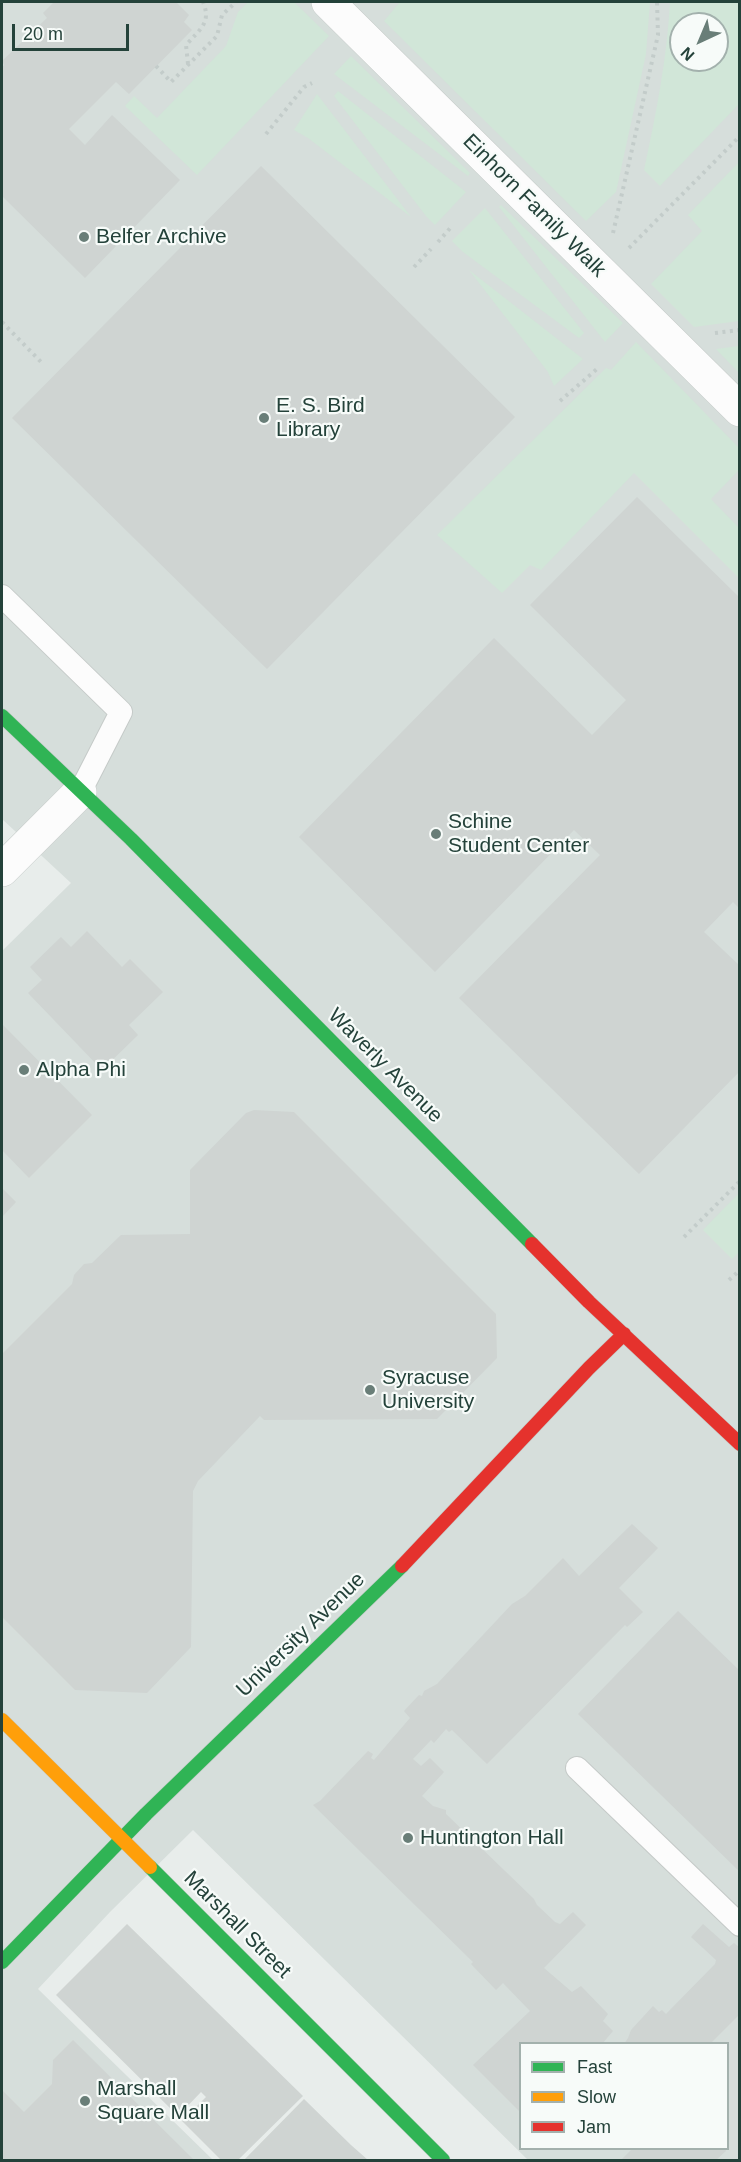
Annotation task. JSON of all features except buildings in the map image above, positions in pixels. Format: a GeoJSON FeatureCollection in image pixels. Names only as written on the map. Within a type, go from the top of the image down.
{"type":"FeatureCollection","features":[{"type":"Feature","properties":{"kind":"street","name":"Einhorn Family Walk"},"geometry":{"type":"LineString","coordinates":[[328,2],[740,410]]}},
{"type":"Feature","properties":{"kind":"street","name":"Waverly Avenue"},"geometry":{"type":"LineString","coordinates":[[2,716],[131,839],[589,1302],[740,1444]]}},
{"type":"Feature","properties":{"kind":"street"},"geometry":{"type":"LineString","coordinates":[[2,870],[80,792]]}},
{"type":"Feature","properties":{"kind":"street","name":"University Avenue"},"geometry":{"type":"LineString","coordinates":[[2,1962],[123,1838],[423,1546],[589,1368],[624,1334]]}},
{"type":"Feature","properties":{"kind":"street","name":"Marshall Street"},"geometry":{"type":"LineString","coordinates":[[2,1720],[123,1838],[442,2160]]}},
{"type":"Feature","properties":{"kind":"lane"},"geometry":{"type":"LineString","coordinates":[[2,596],[121,712],[80,792]]}},
{"type":"Feature","properties":{"kind":"lane"},"geometry":{"type":"LineString","coordinates":[[577,1768],[740,1925]]}},
{"type":"Feature","properties":{"kind":"path"},"geometry":{"type":"LineString","coordinates":[[188,65],[186,45],[203,26],[207,17],[203,2]]}},
{"type":"Feature","properties":{"kind":"path"},"geometry":{"type":"LineString","coordinates":[[156,66],[171,82],[217,36],[222,15],[236,2]]}},
{"type":"Feature","properties":{"kind":"path"},"geometry":{"type":"LineString","coordinates":[[603,275],[658,34],[657,2]]}},
{"type":"Feature","properties":{"kind":"path"},"geometry":{"type":"LineString","coordinates":[[266,134],[304,87],[312,83]]}},
{"type":"Feature","properties":{"kind":"path"},"geometry":{"type":"LineString","coordinates":[[603,275],[740,136]]}},
{"type":"Feature","properties":{"kind":"path"},"geometry":{"type":"LineString","coordinates":[[438,242],[452,226]]}},
{"type":"Feature","properties":{"kind":"path"},"geometry":{"type":"LineString","coordinates":[[414,267],[430,249]]}},
{"type":"Feature","properties":{"kind":"path"},"geometry":{"type":"LineString","coordinates":[[2,322],[43,364]]}},
{"type":"Feature","properties":{"kind":"path"},"geometry":{"type":"LineString","coordinates":[[712,333],[740,330]]}},
{"type":"Feature","properties":{"kind":"path"},"geometry":{"type":"LineString","coordinates":[[560,401],[597,369]]}},
{"type":"Feature","properties":{"kind":"path"},"geometry":{"type":"LineString","coordinates":[[684,1237],[740,1181]]}},
{"type":"Feature","properties":{"kind":"path"},"geometry":{"type":"LineString","coordinates":[[729,1280],[740,1270]]}},
{"type":"Feature","properties":{"kind":"shaded area","name":"Syracuse University"},"geometry":{"type":"Polygon","coordinates":[[[2,2],[739,2],[739,2160],[528,2160],[193,1830],[110,1912],[38,1989],[213,2160],[2,2160],[2,951],[71,883],[2,819],[2,2]]]}},
{"type":"Feature","properties":{"kind":"green space"},"geometry":{"type":"Polygon","coordinates":[[[248,2],[294,2],[329,36],[197,175],[125,106],[134,96],[157,118],[226,46],[238,12],[248,2]]]}},
{"type":"Feature","properties":{"kind":"green space"},"geometry":{"type":"Polygon","coordinates":[[[400,2],[650,2],[646,54],[616,192],[586,221],[384,21],[400,2]]]}},
{"type":"Feature","properties":{"kind":"green space"},"geometry":{"type":"Polygon","coordinates":[[[670,2],[739,2],[739,104],[660,186],[644,170],[660,86],[669,12],[669,72],[729,72],[729,12],[669,12],[670,2]]]}},
{"type":"Feature","properties":{"kind":"green space"},"geometry":{"type":"Polygon","coordinates":[[[351,56],[470,173],[468,176],[334,74],[351,56]]]}},
{"type":"Feature","properties":{"kind":"green space"},"geometry":{"type":"Polygon","coordinates":[[[338,91],[466,192],[435,225],[334,96],[338,91]]]}},
{"type":"Feature","properties":{"kind":"green space"},"geometry":{"type":"Polygon","coordinates":[[[317,94],[411,217],[308,138],[294,130],[317,94]]]}},
{"type":"Feature","properties":{"kind":"green space"},"geometry":{"type":"Polygon","coordinates":[[[739,162],[739,321],[694,327],[651,284],[702,231],[688,215],[739,162]]]}},
{"type":"Feature","properties":{"kind":"green space"},"geometry":{"type":"Polygon","coordinates":[[[501,205],[623,323],[605,342],[499,207],[501,205]]]}},
{"type":"Feature","properties":{"kind":"green space"},"geometry":{"type":"Polygon","coordinates":[[[485,208],[584,333],[579,338],[463,252],[452,241],[485,208]]]}},
{"type":"Feature","properties":{"kind":"green space"},"geometry":{"type":"Polygon","coordinates":[[[469,270],[583,359],[554,386],[548,372],[469,270]]]}},
{"type":"Feature","properties":{"kind":"green space"},"geometry":{"type":"Polygon","coordinates":[[[636,342],[739,448],[739,470],[711,499],[739,528],[739,578],[634,473],[541,570],[530,565],[502,593],[437,535],[606,368],[611,370],[636,342]]]}},
{"type":"Feature","properties":{"kind":"green space"},"geometry":{"type":"Polygon","coordinates":[[[740,346],[739,373],[716,349],[740,346]]]}},
{"type":"Feature","properties":{"kind":"green space"},"geometry":{"type":"Polygon","coordinates":[[[739,1193],[739,1252],[732,1259],[703,1230],[739,1193]]]}},
{"type":"Feature","properties":{"kind":"traffic: fast"},"geometry":{"type":"LineString","coordinates":[[2,716],[131,839],[532,1244]]}},
{"type":"Feature","properties":{"kind":"traffic: fast"},"geometry":{"type":"LineString","coordinates":[[2,1962],[146,1814],[402,1566]]}},
{"type":"Feature","properties":{"kind":"traffic: fast"},"geometry":{"type":"LineString","coordinates":[[150,1867],[443,2160]]}},
{"type":"Feature","properties":{"kind":"traffic: slow"},"geometry":{"type":"LineString","coordinates":[[2,1720],[150,1867]]}},
{"type":"Feature","properties":{"kind":"traffic: jam"},"geometry":{"type":"LineString","coordinates":[[532,1244],[589,1302],[740,1444]]}},
{"type":"Feature","properties":{"kind":"traffic: jam"},"geometry":{"type":"LineString","coordinates":[[402,1566],[624,1334]]}},
{"type":"Feature","properties":{"kind":"place","name":"Belfer Archive"},"geometry":{"type":"Point","coordinates":[84,237]}},
{"type":"Feature","properties":{"kind":"place","name":"E. S. Bird Library"},"geometry":{"type":"Point","coordinates":[264,418]}},
{"type":"Feature","properties":{"kind":"place","name":"Schine Student Center"},"geometry":{"type":"Point","coordinates":[436,834]}},
{"type":"Feature","properties":{"kind":"place","name":"Alpha Phi"},"geometry":{"type":"Point","coordinates":[24,1070]}},
{"type":"Feature","properties":{"kind":"place","name":"Syracuse University"},"geometry":{"type":"Point","coordinates":[370,1390]}},
{"type":"Feature","properties":{"kind":"place","name":"Huntington Hall"},"geometry":{"type":"Point","coordinates":[408,1838]}},
{"type":"Feature","properties":{"kind":"place","name":"Marshall Square Mall"},"geometry":{"type":"Point","coordinates":[85,2101]}}]}
